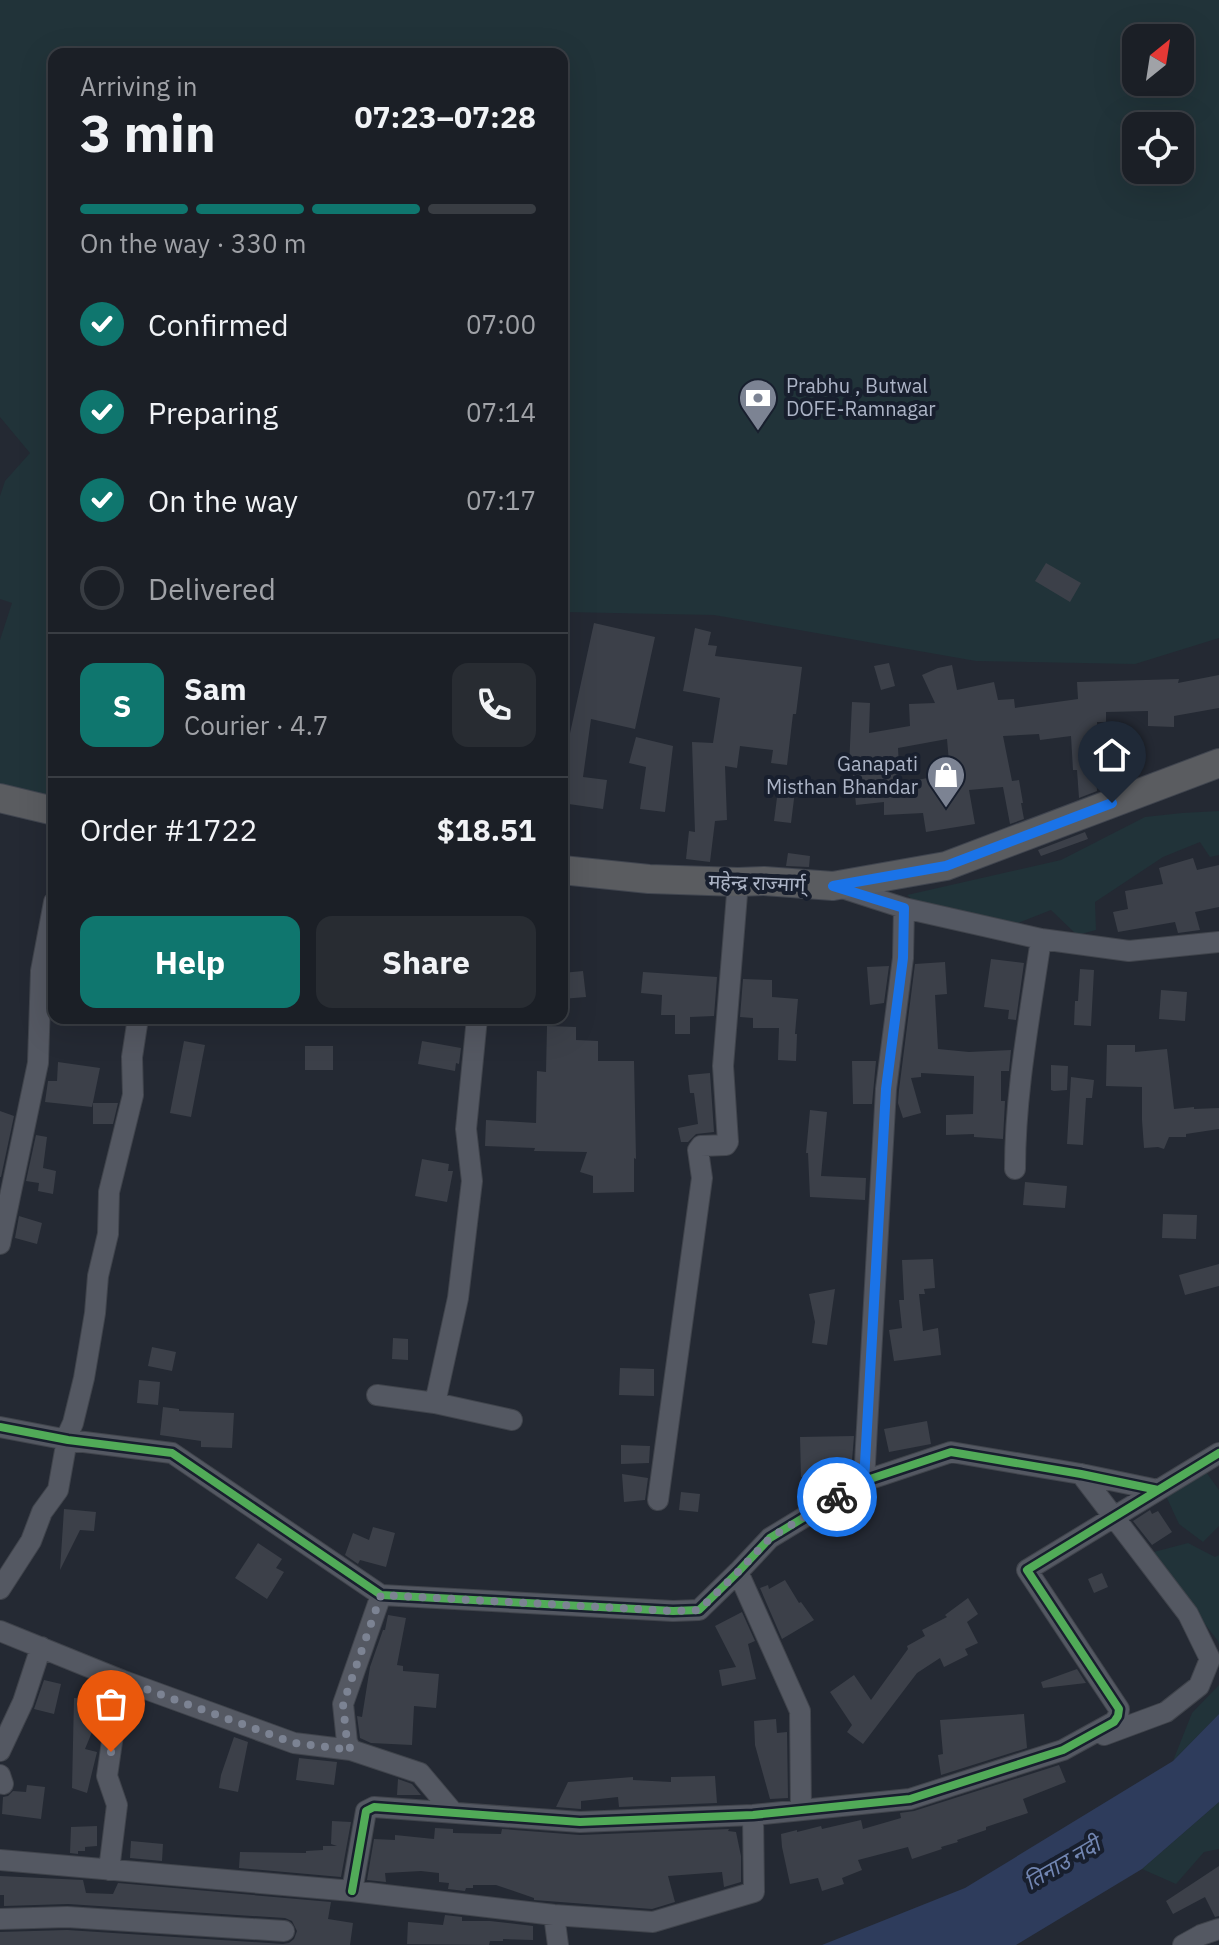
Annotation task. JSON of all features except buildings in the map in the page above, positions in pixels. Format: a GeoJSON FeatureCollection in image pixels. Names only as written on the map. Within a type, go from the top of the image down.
{"type":"FeatureCollection","features":[{"type":"Feature","properties":{"kind":"highway","name":"महेन्द्र राज्मार्ग्"},"geometry":{"type":"LineString","coordinates":[[568,871],[649,879],[833,886],[946,866],[1219,763]]}},
{"type":"Feature","properties":{"kind":"highway"},"geometry":{"type":"LineString","coordinates":[[0,798],[48,810]]}},
{"type":"Feature","properties":{"kind":"street"},"geometry":{"type":"LineString","coordinates":[[658,1500],[702,1178],[698,1150],[701,1146],[726,1145],[728,1142],[723,1066],[738,882]]}},
{"type":"Feature","properties":{"kind":"street"},"geometry":{"type":"LineString","coordinates":[[833,886],[904,908],[1041,939],[1129,951],[1219,942]]}},
{"type":"Feature","properties":{"kind":"street"},"geometry":{"type":"LineString","coordinates":[[864,1481],[887,1077],[903,958],[904,908]]}},
{"type":"Feature","properties":{"kind":"street"},"geometry":{"type":"LineString","coordinates":[[0,1244],[8,1160],[38,1063],[41,971],[48,934]]}},
{"type":"Feature","properties":{"kind":"street"},"geometry":{"type":"LineString","coordinates":[[1015,1169],[1015,1137],[1041,939]]}},
{"type":"Feature","properties":{"kind":"street"},"geometry":{"type":"LineString","coordinates":[[0,1589],[31,1541],[42,1512],[58,1490],[68,1434],[84,1378],[98,1276],[108,1234],[109,1192],[133,1095],[132,1057],[137,1024]]}},
{"type":"Feature","properties":{"kind":"street"},"geometry":{"type":"LineString","coordinates":[[435,1403],[458,1298],[472,1181],[466,1129],[476,1024]]}},
{"type":"Feature","properties":{"kind":"street"},"geometry":{"type":"LineString","coordinates":[[377,1395],[435,1403],[512,1420]]}},
{"type":"Feature","properties":{"kind":"street"},"geometry":{"type":"LineString","coordinates":[[0,1427],[68,1440],[172,1453],[381,1595],[673,1611],[699,1610],[770,1538],[864,1481],[951,1452],[1158,1490]]}},
{"type":"Feature","properties":{"kind":"street"},"geometry":{"type":"LineString","coordinates":[[1063,1750],[1114,1722],[1119,1709],[1027,1570],[1219,1453]]}},
{"type":"Feature","properties":{"kind":"street"},"geometry":{"type":"LineString","coordinates":[[352,1891],[366,1811],[374,1807],[580,1822],[753,1815],[910,1799],[1063,1750],[1166,1712],[1199,1686],[1210,1659],[1188,1614],[1081,1474]]}},
{"type":"Feature","properties":{"kind":"street"},"geometry":{"type":"LineString","coordinates":[[738,1572],[800,1711],[801,1810]]}},
{"type":"Feature","properties":{"kind":"street"},"geometry":{"type":"LineString","coordinates":[[351,1750],[347,1742],[343,1704],[381,1595]]}},
{"type":"Feature","properties":{"kind":"street"},"geometry":{"type":"LineString","coordinates":[[0,1631],[121,1680],[294,1743],[351,1750],[420,1773],[452,1811]]}},
{"type":"Feature","properties":{"kind":"street"},"geometry":{"type":"LineString","coordinates":[[0,1751],[23,1702],[41,1647]]}},
{"type":"Feature","properties":{"kind":"street"},"geometry":{"type":"LineString","coordinates":[[109,1870],[117,1805],[107,1776],[121,1680]]}},
{"type":"Feature","properties":{"kind":"street"},"geometry":{"type":"LineString","coordinates":[[0,1860],[352,1891],[554,1915],[653,1922],[754,1892],[753,1815]]}},
{"type":"Feature","properties":{"kind":"street"},"geometry":{"type":"LineString","coordinates":[[554,1915],[558,1945]]}},
{"type":"Feature","properties":{"kind":"street"},"geometry":{"type":"LineString","coordinates":[[0,1919],[67,1917],[284,1931]]}},
{"type":"Feature","properties":{"kind":"street"},"geometry":{"type":"LineString","coordinates":[[1183,1945],[1219,1929]]}},
{"type":"Feature","properties":{"kind":"shaded area"},"geometry":{"type":"Polygon","coordinates":[[[0,0],[1219,0],[1219,638],[1135,664],[976,661],[714,615],[568,612],[568,48],[48,48],[48,796],[0,785],[0,640],[12,603],[0,599],[0,496],[5,481],[30,453],[0,417],[0,0]]]}},
{"type":"Feature","properties":{"kind":"shaded area"},"geometry":{"type":"Polygon","coordinates":[[[1219,811],[1219,855],[1210,857],[1200,842],[1163,857],[1095,902],[1096,930],[1077,935],[1051,910],[1018,923],[921,907],[907,895],[1061,860],[1145,817],[1219,811]]]}},
{"type":"Feature","properties":{"kind":"shaded area"},"geometry":{"type":"Polygon","coordinates":[[[1204,1469],[1219,1490],[1219,1526],[1203,1542],[1179,1524],[1166,1496],[1204,1469]]]}},
{"type":"Feature","properties":{"kind":"shaded area"},"geometry":{"type":"Polygon","coordinates":[[[1188,1543],[1215,1557],[1219,1555],[1219,1645],[1150,1553],[1188,1543]]]}},
{"type":"Feature","properties":{"kind":"shaded area"},"geometry":{"type":"Polygon","coordinates":[[[1219,1685],[1219,1714],[1173,1761],[1192,1713],[1219,1685]]]}},
{"type":"Feature","properties":{"kind":"shaded area"},"geometry":{"type":"Polygon","coordinates":[[[1219,1802],[1219,1849],[1204,1852],[1176,1884],[1142,1869],[1219,1802]]]}},
{"type":"Feature","properties":{"kind":"water","name":"तिनाउ नदी"},"geometry":{"type":"Polygon","coordinates":[[[1219,1714],[1219,1802],[1142,1869],[1016,1945],[822,1945],[965,1888],[1173,1761],[1219,1714]]]}},
{"type":"Feature","properties":{"kind":"cycle path"},"geometry":{"type":"LineString","coordinates":[[0,1427],[68,1440],[172,1453],[381,1595],[673,1611],[699,1610],[770,1538],[864,1481],[951,1452],[1158,1490]]}},
{"type":"Feature","properties":{"kind":"cycle path"},"geometry":{"type":"LineString","coordinates":[[352,1891],[366,1811],[374,1807],[580,1822],[753,1815],[910,1799],[1063,1750],[1114,1722],[1119,1709],[1027,1570],[1219,1453]]}},
{"type":"Feature","properties":{"kind":"way so far"},"geometry":{"type":"LineString","coordinates":[[111,1752],[121,1680],[294,1743],[351,1750],[347,1742],[343,1704],[381,1595],[699,1610],[770,1538],[837,1497]]}},
{"type":"Feature","properties":{"kind":"place","name":"Prabhu , Butwal DOFE-Ramnagar"},"geometry":{"type":"Point","coordinates":[758,432]}},
{"type":"Feature","properties":{"kind":"place","name":"Ganapati Misthan Bhandar"},"geometry":{"type":"Point","coordinates":[946,809]}},
{"type":"Feature","properties":{"kind":"route"},"geometry":{"type":"LineString","coordinates":[[837,1497],[864,1481],[886,1089],[903,958],[904,908],[833,886],[946,866],[1112,803]]}}]}
